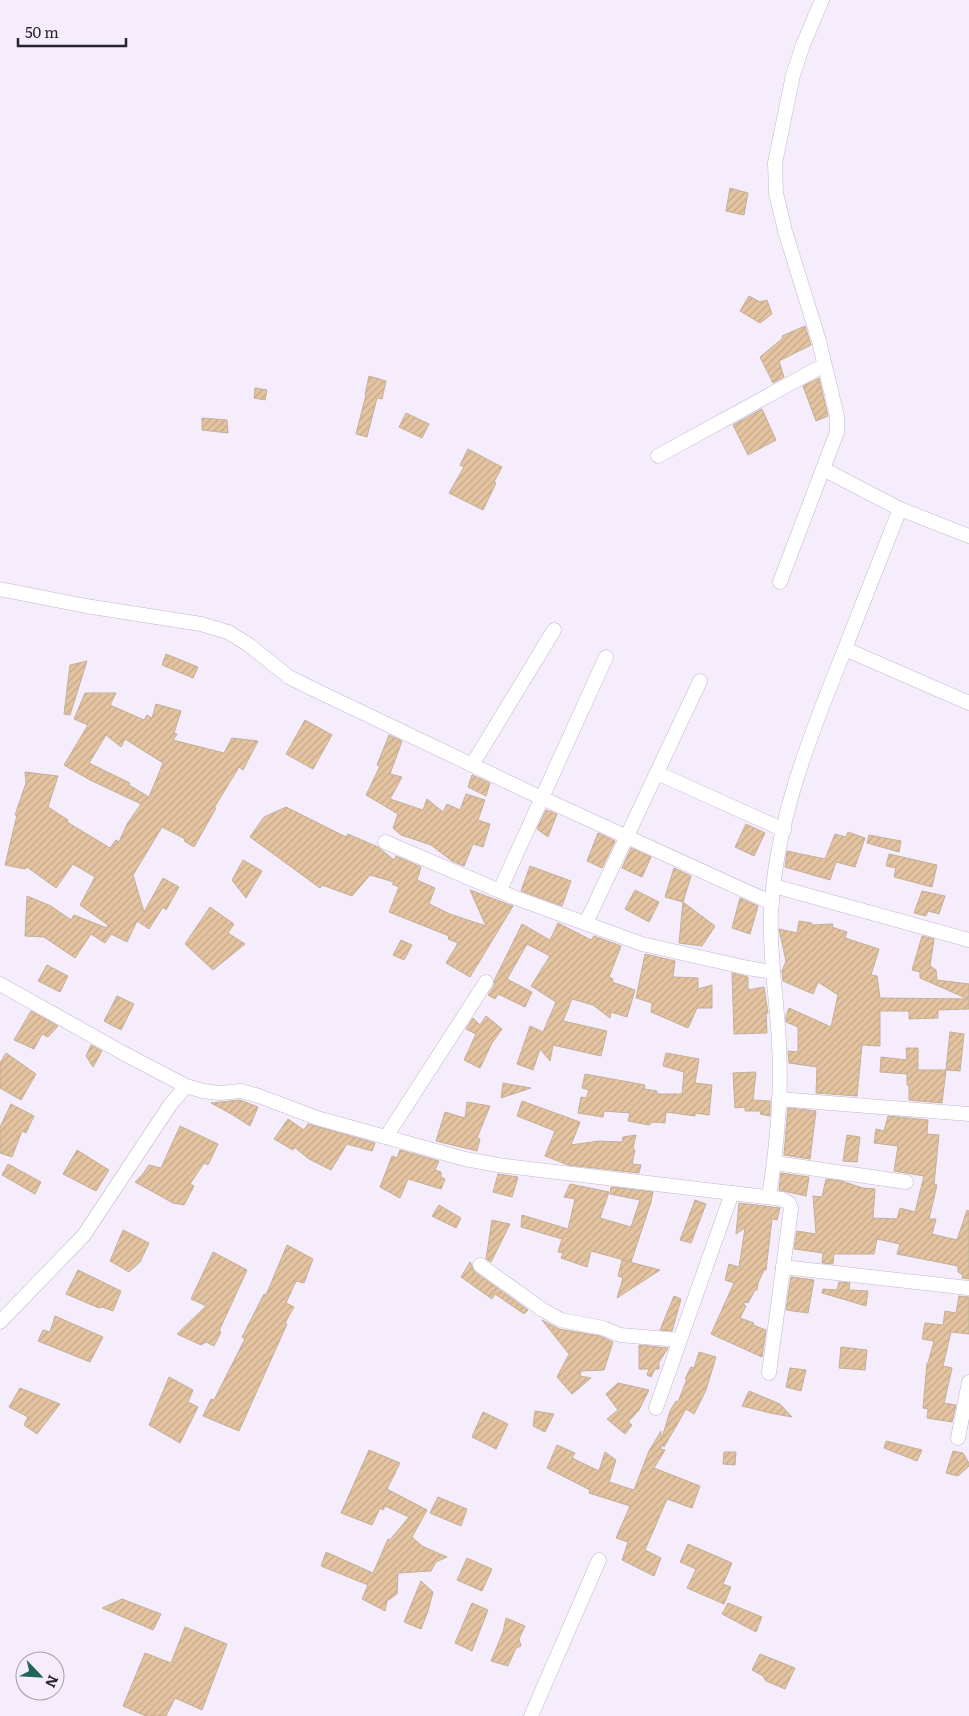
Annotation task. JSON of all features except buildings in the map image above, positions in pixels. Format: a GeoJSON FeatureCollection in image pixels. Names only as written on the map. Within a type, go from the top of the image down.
{"type":"FeatureCollection","features":[{"type":"Feature","properties":{"kind":"street"},"geometry":{"type":"LineString","coordinates":[[780,582],[836,432],[837,416],[812,315],[785,231],[776,193],[775,163],[793,75],[822,0]]}},
{"type":"Feature","properties":{"kind":"street"},"geometry":{"type":"LineString","coordinates":[[658,456],[824,365]]}},
{"type":"Feature","properties":{"kind":"street"},"geometry":{"type":"LineString","coordinates":[[823,469],[900,509],[969,536]]}},
{"type":"Feature","properties":{"kind":"street"},"geometry":{"type":"LineString","coordinates":[[769,1197],[775,1163],[779,1099],[779,1042],[773,972],[772,903],[784,830],[793,790],[808,740],[900,509]]}},
{"type":"Feature","properties":{"kind":"street"},"geometry":{"type":"LineString","coordinates":[[0,590],[201,624],[228,632],[249,645],[289,676],[542,798],[772,903]]}},
{"type":"Feature","properties":{"kind":"street"},"geometry":{"type":"LineString","coordinates":[[472,765],[554,630]]}},
{"type":"Feature","properties":{"kind":"street"},"geometry":{"type":"LineString","coordinates":[[845,649],[969,703]]}},
{"type":"Feature","properties":{"kind":"street"},"geometry":{"type":"LineString","coordinates":[[500,890],[606,656]]}},
{"type":"Feature","properties":{"kind":"street"},"geometry":{"type":"LineString","coordinates":[[586,923],[700,681]]}},
{"type":"Feature","properties":{"kind":"street"},"geometry":{"type":"LineString","coordinates":[[657,773],[784,830]]}},
{"type":"Feature","properties":{"kind":"street"},"geometry":{"type":"LineString","coordinates":[[386,842],[500,890],[642,944],[773,972]]}},
{"type":"Feature","properties":{"kind":"street"},"geometry":{"type":"LineString","coordinates":[[774,886],[969,940]]}},
{"type":"Feature","properties":{"kind":"street"},"geometry":{"type":"LineString","coordinates":[[386,1136],[486,982]]}},
{"type":"Feature","properties":{"kind":"street"},"geometry":{"type":"LineString","coordinates":[[0,984],[123,1053],[186,1086],[203,1092],[241,1091],[318,1118],[465,1159],[498,1165],[782,1199],[789,1203],[791,1208],[769,1373]]}},
{"type":"Feature","properties":{"kind":"street"},"geometry":{"type":"LineString","coordinates":[[0,1322],[84,1235],[170,1105],[186,1086]]}},
{"type":"Feature","properties":{"kind":"street"},"geometry":{"type":"LineString","coordinates":[[779,1099],[969,1114]]}},
{"type":"Feature","properties":{"kind":"street"},"geometry":{"type":"LineString","coordinates":[[775,1163],[906,1182]]}},
{"type":"Feature","properties":{"kind":"street"},"geometry":{"type":"LineString","coordinates":[[656,1408],[732,1193]]}},
{"type":"Feature","properties":{"kind":"street"},"geometry":{"type":"LineString","coordinates":[[480,1265],[543,1310],[561,1320],[603,1328],[620,1335],[680,1340]]}},
{"type":"Feature","properties":{"kind":"street"},"geometry":{"type":"LineString","coordinates":[[783,1267],[969,1288]]}},
{"type":"Feature","properties":{"kind":"street"},"geometry":{"type":"LineString","coordinates":[[958,1438],[969,1382]]}},
{"type":"Feature","properties":{"kind":"street"},"geometry":{"type":"LineString","coordinates":[[531,1716],[599,1560]]}}]}
